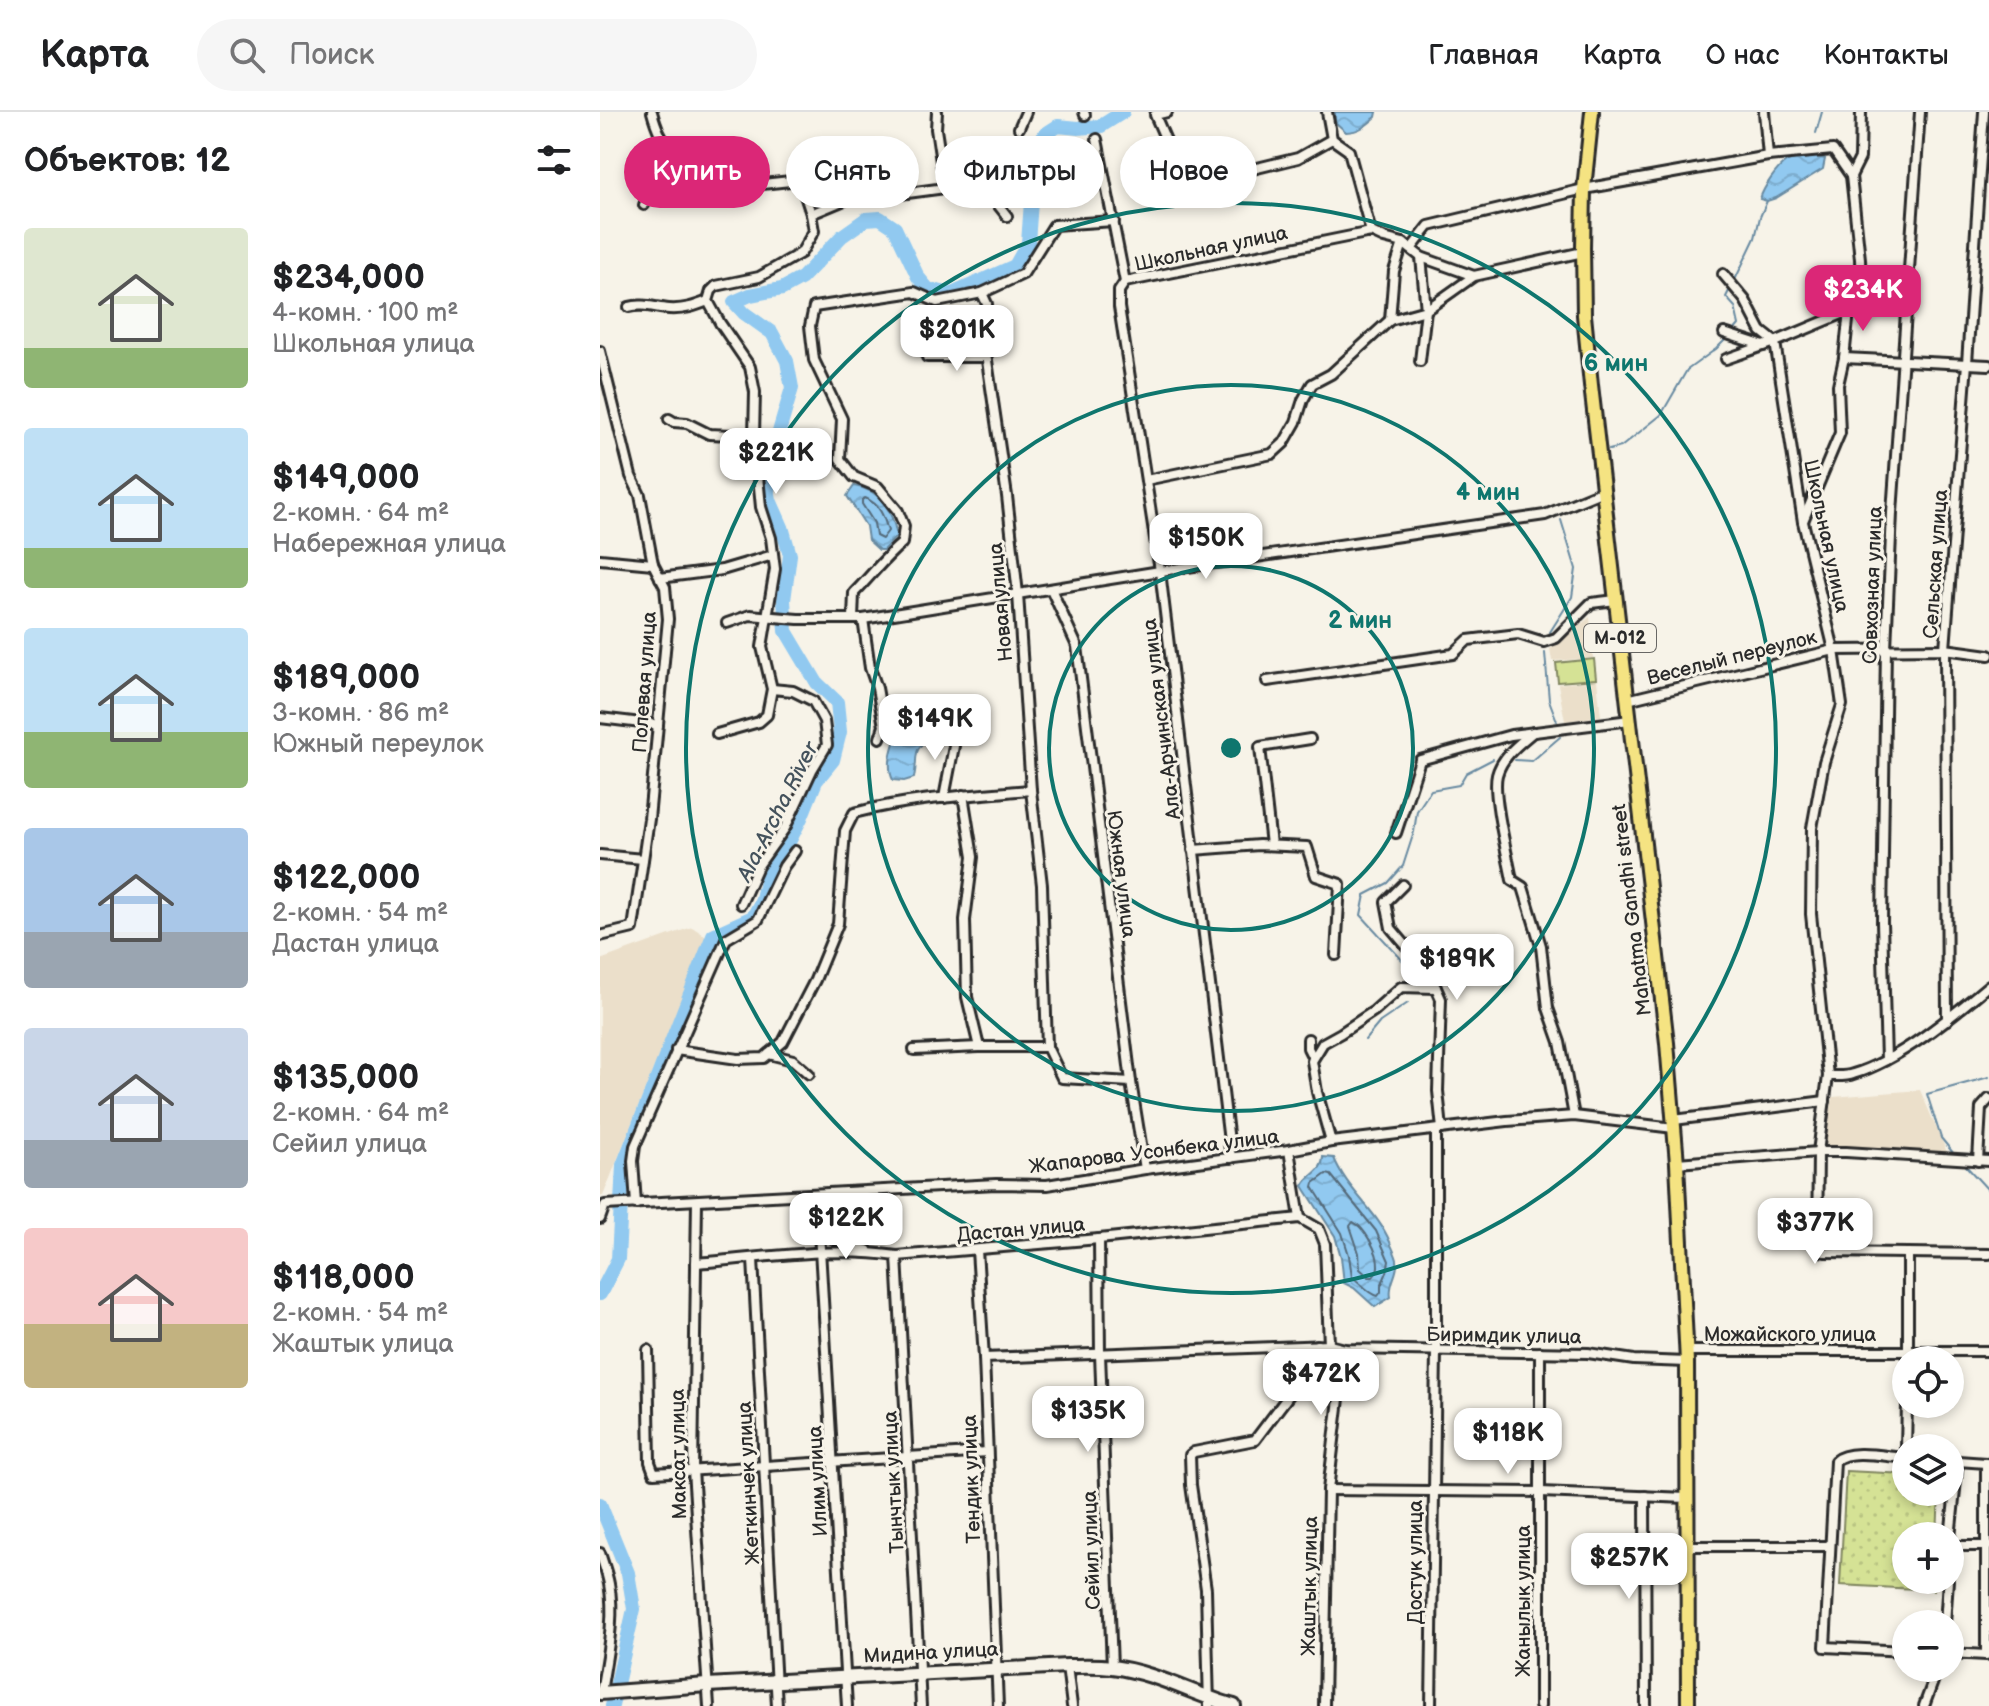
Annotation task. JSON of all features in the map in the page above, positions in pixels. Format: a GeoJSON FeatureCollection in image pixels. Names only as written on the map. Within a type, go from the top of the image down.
{"type":"FeatureCollection","features":[{"type":"Feature","properties":{"kind":"main road","name":"Mahatma Gandhi street"},"geometry":{"type":"LineString","coordinates":[[1592,112],[1584,189],[1584,315],[1667,1043],[1677,1163],[1686,1357],[1688,1706]]}},
{"type":"Feature","properties":{"kind":"street"},"geometry":{"type":"LineString","coordinates":[[652,112],[659,136]]}},
{"type":"Feature","properties":{"kind":"street"},"geometry":{"type":"LineString","coordinates":[[937,112],[937,136]]}},
{"type":"Feature","properties":{"kind":"street"},"geometry":{"type":"LineString","coordinates":[[1019,128],[1026,112]]}},
{"type":"Feature","properties":{"kind":"street"},"geometry":{"type":"LineString","coordinates":[[1327,112],[1332,139],[1349,151],[1371,232],[1403,243],[1421,257],[1474,276]]}},
{"type":"Feature","properties":{"kind":"street"},"geometry":{"type":"LineString","coordinates":[[1764,112],[1768,156]]}},
{"type":"Feature","properties":{"kind":"street"},"geometry":{"type":"LineString","coordinates":[[1851,176],[1860,158],[1861,112]]}},
{"type":"Feature","properties":{"kind":"street","name":"Совхозная улица"},"geometry":{"type":"LineString","coordinates":[[1886,1060],[1882,922],[1886,648],[1892,513],[1920,112]]}},
{"type":"Feature","properties":{"kind":"street","name":"Сельская улица"},"geometry":{"type":"LineString","coordinates":[[1947,1020],[1945,649],[1984,112]]}},
{"type":"Feature","properties":{"kind":"street"},"geometry":{"type":"LineString","coordinates":[[1164,113],[1155,115],[1164,136]]}},
{"type":"Feature","properties":{"kind":"street"},"geometry":{"type":"LineString","coordinates":[[1257,167],[1298,158],[1332,139]]}},
{"type":"Feature","properties":{"kind":"street"},"geometry":{"type":"LineString","coordinates":[[1411,249],[1429,226],[1584,189],[1768,156],[1833,150],[1851,176],[1861,294],[1849,311],[1838,385],[1840,433],[1803,522]]}},
{"type":"Feature","properties":{"kind":"street","name":"Ала-Арчинская улица"},"geometry":{"type":"LineString","coordinates":[[1104,173],[1125,282],[1119,291],[1119,307],[1160,571],[1231,1158]]}},
{"type":"Feature","properties":{"kind":"street"},"geometry":{"type":"LineString","coordinates":[[811,214],[859,194],[900,194],[935,189]]}},
{"type":"Feature","properties":{"kind":"street"},"geometry":{"type":"LineString","coordinates":[[717,734],[759,722],[767,715],[772,689],[762,647],[775,569],[771,538],[761,507],[754,436],[755,392],[750,367],[708,301],[716,286],[759,277],[801,253],[814,231],[809,208]]}},
{"type":"Feature","properties":{"kind":"street"},"geometry":{"type":"LineString","coordinates":[[1001,208],[1007,216]]}},
{"type":"Feature","properties":{"kind":"street"},"geometry":{"type":"LineString","coordinates":[[880,738],[884,726],[854,593],[884,558],[902,543],[904,526],[898,511],[878,487],[854,477],[840,459],[842,419],[814,360],[810,326],[814,307],[914,292],[937,302],[982,293],[1023,274],[1054,225],[1114,221]]}},
{"type":"Feature","properties":{"kind":"street","name":"Школьная улица"},"geometry":{"type":"LineString","coordinates":[[1125,282],[1371,232]]}},
{"type":"Feature","properties":{"kind":"street"},"geometry":{"type":"LineString","coordinates":[[1390,320],[1394,271],[1403,243]]}},
{"type":"Feature","properties":{"kind":"street"},"geometry":{"type":"LineString","coordinates":[[1146,480],[1272,454],[1284,443],[1296,422],[1312,384],[1331,374],[1390,320],[1426,310],[1474,276],[1583,252]]}},
{"type":"Feature","properties":{"kind":"street"},"geometry":{"type":"LineString","coordinates":[[1420,361],[1426,310],[1421,257]]}},
{"type":"Feature","properties":{"kind":"street"},"geometry":{"type":"LineString","coordinates":[[1723,274],[1745,300],[1761,331],[1775,342]]}},
{"type":"Feature","properties":{"kind":"street","name":"Новая улица"},"geometry":{"type":"LineString","coordinates":[[982,293],[987,304],[986,357],[1018,594],[1031,790],[1042,885],[1047,1047]]}},
{"type":"Feature","properties":{"kind":"street"},"geometry":{"type":"LineString","coordinates":[[629,307],[639,304],[689,309],[708,301]]}},
{"type":"Feature","properties":{"kind":"street"},"geometry":{"type":"LineString","coordinates":[[1726,359],[1849,311]]}},
{"type":"Feature","properties":{"kind":"street"},"geometry":{"type":"LineString","coordinates":[[1724,333],[1764,346]]}},
{"type":"Feature","properties":{"kind":"street","name":"Школьная улица"},"geometry":{"type":"LineString","coordinates":[[1775,342],[1803,522],[1834,650],[1842,705],[1824,762],[1812,828],[1811,914],[1828,1076],[1818,1152],[1817,1247],[1820,1251],[1908,1253]]}},
{"type":"Feature","properties":{"kind":"street","name":"Полевая улица"},"geometry":{"type":"LineString","coordinates":[[600,351],[631,476],[640,495],[653,564],[665,587],[668,619],[633,928],[600,936]]}},
{"type":"Feature","properties":{"kind":"street"},"geometry":{"type":"LineString","coordinates":[[927,357],[986,357]]}},
{"type":"Feature","properties":{"kind":"street"},"geometry":{"type":"LineString","coordinates":[[1844,358],[1989,365]]}},
{"type":"Feature","properties":{"kind":"street"},"geometry":{"type":"LineString","coordinates":[[669,419],[687,423],[709,434],[754,436]]}},
{"type":"Feature","properties":{"kind":"street"},"geometry":{"type":"LineString","coordinates":[[727,623],[750,615],[858,619],[1545,515],[1603,491]]}},
{"type":"Feature","properties":{"kind":"street"},"geometry":{"type":"LineString","coordinates":[[660,578],[722,570],[773,555]]}},
{"type":"Feature","properties":{"kind":"street"},"geometry":{"type":"LineString","coordinates":[[600,559],[653,564]]}},
{"type":"Feature","properties":{"kind":"street","name":"Южная улица"},"geometry":{"type":"LineString","coordinates":[[1051,589],[1077,646],[1131,1082],[1145,1169]]}},
{"type":"Feature","properties":{"kind":"street"},"geometry":{"type":"LineString","coordinates":[[1267,681],[1453,654],[1468,640],[1518,634],[1544,642],[1556,638],[1591,603],[1616,600]]}},
{"type":"Feature","properties":{"kind":"street","name":"Веселый переулок"},"geometry":{"type":"LineString","coordinates":[[1627,700],[1834,650],[1945,649],[1989,655]]}},
{"type":"Feature","properties":{"kind":"street"},"geometry":{"type":"LineString","coordinates":[[741,904],[758,866],[785,828],[827,745],[824,721],[813,701],[793,691],[772,689]]}},
{"type":"Feature","properties":{"kind":"street"},"geometry":{"type":"LineString","coordinates":[[600,718],[658,725]]}},
{"type":"Feature","properties":{"kind":"street"},"geometry":{"type":"LineString","coordinates":[[1396,833],[1420,760],[1511,735],[1630,720]]}},
{"type":"Feature","properties":{"kind":"street"},"geometry":{"type":"LineString","coordinates":[[944,798],[954,746],[952,727]]}},
{"type":"Feature","properties":{"kind":"street"},"geometry":{"type":"LineString","coordinates":[[1533,732],[1509,753],[1497,775],[1498,802],[1512,880],[1523,887],[1541,946],[1548,1008],[1560,1042],[1574,1116]]}},
{"type":"Feature","properties":{"kind":"street"},"geometry":{"type":"LineString","coordinates":[[1271,845],[1260,747],[1310,739]]}},
{"type":"Feature","properties":{"kind":"street"},"geometry":{"type":"LineString","coordinates":[[676,1050],[738,1059],[764,1058],[783,1042],[815,980],[838,924],[845,831],[854,813],[883,805],[1031,790]]}},
{"type":"Feature","properties":{"kind":"street"},"geometry":{"type":"LineString","coordinates":[[963,795],[973,857],[965,920],[967,997],[979,1047]]}},
{"type":"Feature","properties":{"kind":"street"},"geometry":{"type":"LineString","coordinates":[[1193,850],[1271,845],[1307,847],[1316,876],[1340,884],[1336,955]]}},
{"type":"Feature","properties":{"kind":"street"},"geometry":{"type":"LineString","coordinates":[[636,1204],[635,1146],[676,1050],[726,939],[758,920],[784,866],[795,851]]}},
{"type":"Feature","properties":{"kind":"street"},"geometry":{"type":"LineString","coordinates":[[600,855],[643,859]]}},
{"type":"Feature","properties":{"kind":"street"},"geometry":{"type":"LineString","coordinates":[[1331,1142],[1312,1061],[1323,1043],[1374,1011],[1401,987],[1436,988],[1430,974],[1391,928],[1386,902],[1403,885]]}},
{"type":"Feature","properties":{"kind":"street"},"geometry":{"type":"LineString","coordinates":[[1828,1076],[1851,1075],[1886,1060],[1947,1020],[1989,985]]}},
{"type":"Feature","properties":{"kind":"street","name":"Достук улица"},"geometry":{"type":"LineString","coordinates":[[1431,1706],[1441,999],[1436,988]]}},
{"type":"Feature","properties":{"kind":"street"},"geometry":{"type":"LineString","coordinates":[[1308,1039],[1313,1058]]}},
{"type":"Feature","properties":{"kind":"street"},"geometry":{"type":"LineString","coordinates":[[914,1050],[1047,1047],[1062,1078],[1131,1082]]}},
{"type":"Feature","properties":{"kind":"street"},"geometry":{"type":"LineString","coordinates":[[769,1054],[793,1060],[809,1074]]}},
{"type":"Feature","properties":{"kind":"street"},"geometry":{"type":"LineString","coordinates":[[1978,1161],[1981,1108],[1989,1099]]}},
{"type":"Feature","properties":{"kind":"street","name":"Жапарова Усонбека улица"},"geometry":{"type":"LineString","coordinates":[[600,1219],[605,1205],[996,1184],[1047,1185],[1331,1142],[1507,1121],[1574,1116],[1674,1124],[1825,1101]]}},
{"type":"Feature","properties":{"kind":"street"},"geometry":{"type":"LineString","coordinates":[[1289,1150],[1300,1218],[1319,1229],[1325,1244],[1329,1345]]}},
{"type":"Feature","properties":{"kind":"street"},"geometry":{"type":"LineString","coordinates":[[1677,1163],[1818,1152],[1989,1161]]}},
{"type":"Feature","properties":{"kind":"street","name":"Илим улица"},"geometry":{"type":"LineString","coordinates":[[820,1194],[819,1232],[847,1706]]}},
{"type":"Feature","properties":{"kind":"street","name":"Максат улица"},"geometry":{"type":"LineString","coordinates":[[697,1201],[693,1470],[709,1706]]}},
{"type":"Feature","properties":{"kind":"street","name":"Дастан улица"},"geometry":{"type":"LineString","coordinates":[[696,1263],[822,1253],[897,1256],[1300,1218]]}},
{"type":"Feature","properties":{"kind":"street"},"geometry":{"type":"LineString","coordinates":[[819,1232],[858,1248],[884,1254]]}},
{"type":"Feature","properties":{"kind":"street","name":"Сейил улица"},"geometry":{"type":"LineString","coordinates":[[1099,1239],[1100,1354],[1112,1667]]}},
{"type":"Feature","properties":{"kind":"street","name":"Тендик улица"},"geometry":{"type":"LineString","coordinates":[[977,1250],[998,1706]]}},
{"type":"Feature","properties":{"kind":"street"},"geometry":{"type":"LineString","coordinates":[[1908,1346],[1908,1253],[1989,1254]]}},
{"type":"Feature","properties":{"kind":"street","name":"Тынчтык улица"},"geometry":{"type":"LineString","coordinates":[[897,1256],[921,1706]]}},
{"type":"Feature","properties":{"kind":"street","name":"Жеткинчек улица"},"geometry":{"type":"LineString","coordinates":[[753,1259],[777,1706]]}},
{"type":"Feature","properties":{"kind":"street"},"geometry":{"type":"LineString","coordinates":[[1209,1702],[1206,1589],[1191,1485],[1190,1455],[1255,1440],[1317,1358],[1317,1345]]}},
{"type":"Feature","properties":{"kind":"street","name":"Биримдик улица"},"geometry":{"type":"LineString","coordinates":[[984,1358],[1317,1345],[1345,1349],[1588,1353],[1634,1360],[1686,1357]]}},
{"type":"Feature","properties":{"kind":"street"},"geometry":{"type":"LineString","coordinates":[[1328,1490],[1345,1349]]}},
{"type":"Feature","properties":{"kind":"street"},"geometry":{"type":"LineString","coordinates":[[648,1350],[650,1462],[654,1473],[987,1452]]}},
{"type":"Feature","properties":{"kind":"street","name":"Можайского улица"},"geometry":{"type":"LineString","coordinates":[[1964,1353],[1989,1351]]}},
{"type":"Feature","properties":{"kind":"street","name":"Жанылык улица"},"geometry":{"type":"LineString","coordinates":[[1540,1352],[1540,1706]]}},
{"type":"Feature","properties":{"kind":"street","name":"Можайского улица"},"geometry":{"type":"LineString","coordinates":[[1686,1357],[1892,1356]]}},
{"type":"Feature","properties":{"kind":"street"},"geometry":{"type":"LineString","coordinates":[[1892,1457],[1850,1454],[1835,1461],[1825,1647],[1892,1650]]}},
{"type":"Feature","properties":{"kind":"street"},"geometry":{"type":"LineString","coordinates":[[1964,1462],[1986,1463],[1987,1546],[1986,1655],[1964,1654]]}},
{"type":"Feature","properties":{"kind":"street","name":"Жаштык улица"},"geometry":{"type":"LineString","coordinates":[[1324,1706],[1328,1490],[1541,1492],[1687,1498]]}},
{"type":"Feature","properties":{"kind":"street"},"geometry":{"type":"LineString","coordinates":[[1645,1496],[1646,1706]]}},
{"type":"Feature","properties":{"kind":"street"},"geometry":{"type":"LineString","coordinates":[[1688,1546],[1830,1546]]}},
{"type":"Feature","properties":{"kind":"street"},"geometry":{"type":"LineString","coordinates":[[1964,1546],[1987,1546]]}},
{"type":"Feature","properties":{"kind":"street"},"geometry":{"type":"LineString","coordinates":[[600,1553],[611,1599],[602,1693]]}},
{"type":"Feature","properties":{"kind":"street"},"geometry":{"type":"LineString","coordinates":[[1067,1666],[1072,1706]]}},
{"type":"Feature","properties":{"kind":"street","name":"Мидина улица"},"geometry":{"type":"LineString","coordinates":[[602,1693],[1067,1666],[1112,1667],[1159,1678],[1209,1702],[1234,1706]]}},
{"type":"Feature","properties":{"kind":"street"},"geometry":{"type":"LineString","coordinates":[[1924,1706],[1933,1682]]}},
{"type":"Feature","properties":{"kind":"shaded area"},"geometry":{"type":"Polygon","coordinates":[[[1590,617],[1593,658],[1552,661],[1550,649],[1590,617]]]}},
{"type":"Feature","properties":{"kind":"shaded area"},"geometry":{"type":"Polygon","coordinates":[[[1597,680],[1601,716],[1565,721],[1558,684],[1597,680]]]}},
{"type":"Feature","properties":{"kind":"shaded area"},"geometry":{"type":"Polygon","coordinates":[[[692,927],[706,936],[603,1196],[600,1196],[600,960],[692,927]]]}},
{"type":"Feature","properties":{"kind":"shaded area"},"geometry":{"type":"Polygon","coordinates":[[[1920,1090],[1949,1157],[1824,1150],[1833,1097],[1920,1090]]]}},
{"type":"Feature","properties":{"kind":"green space"},"geometry":{"type":"Polygon","coordinates":[[[1594,659],[1596,679],[1558,682],[1556,663],[1594,659]]]}},
{"type":"Feature","properties":{"kind":"green space"},"geometry":{"type":"Polygon","coordinates":[[[1846,1471],[1892,1473],[1892,1506],[1938,1506],[1938,1522],[1892,1522],[1892,1588],[1840,1585],[1846,1471]]]}},
{"type":"Feature","properties":{"kind":"water"},"geometry":{"type":"Polygon","coordinates":[[[1335,112],[1377,112],[1376,117],[1366,125],[1346,132],[1335,122],[1335,112]]]}},
{"type":"Feature","properties":{"kind":"water"},"geometry":{"type":"Polygon","coordinates":[[[1818,157],[1825,159],[1823,169],[1776,198],[1767,201],[1760,199],[1771,179],[1786,162],[1818,157]]]}},
{"type":"Feature","properties":{"kind":"water"},"geometry":{"type":"Polygon","coordinates":[[[854,486],[872,492],[889,510],[897,536],[883,550],[868,540],[866,526],[847,496],[854,486]]]}},
{"type":"Feature","properties":{"kind":"water"},"geometry":{"type":"Polygon","coordinates":[[[929,726],[932,736],[918,750],[914,778],[893,780],[890,763],[897,734],[929,726]]]}},
{"type":"Feature","properties":{"kind":"water"},"geometry":{"type":"Polygon","coordinates":[[[1323,1157],[1334,1158],[1346,1180],[1378,1220],[1396,1256],[1391,1297],[1375,1307],[1344,1283],[1335,1236],[1303,1186],[1321,1166],[1323,1157]]]}},
{"type":"Feature","properties":{"kind":"waterway","name":"Ala-Archa River"},"geometry":{"type":"LineString","coordinates":[[600,1294],[618,1259],[623,1165],[713,935],[753,917],[761,902],[769,870],[784,852],[816,781],[833,760],[840,732],[837,702],[817,683],[786,631],[784,600],[790,555],[770,500],[766,476],[792,388],[787,361],[772,333],[734,302],[750,295],[782,289],[802,278],[842,236],[866,219],[880,218],[895,228],[918,277],[928,289],[952,294],[1015,266],[1028,243],[1033,174],[1044,135],[1058,126],[1101,126],[1123,112]]}},
{"type":"Feature","properties":{"kind":"waterway"},"geometry":{"type":"LineString","coordinates":[[1816,133],[1822,112]]}},
{"type":"Feature","properties":{"kind":"waterway"},"geometry":{"type":"LineString","coordinates":[[1734,282],[1755,238],[1767,201]]}},
{"type":"Feature","properties":{"kind":"waterway"},"geometry":{"type":"LineString","coordinates":[[1731,287],[1726,297],[1735,307],[1739,325],[1732,333]]}},
{"type":"Feature","properties":{"kind":"waterway"},"geometry":{"type":"LineString","coordinates":[[1609,450],[1621,447],[1661,415],[1687,370],[1727,338]]}},
{"type":"Feature","properties":{"kind":"waterway"},"geometry":{"type":"LineString","coordinates":[[1550,632],[1572,597],[1576,569],[1561,520]]}},
{"type":"Feature","properties":{"kind":"waterway"},"geometry":{"type":"LineString","coordinates":[[1545,653],[1549,700],[1557,721]]}},
{"type":"Feature","properties":{"kind":"waterway"},"geometry":{"type":"LineString","coordinates":[[1515,760],[1532,761],[1560,737]]}},
{"type":"Feature","properties":{"kind":"waterway"},"geometry":{"type":"LineString","coordinates":[[1408,981],[1405,963],[1361,915],[1365,895],[1388,883],[1403,866],[1417,811],[1431,790],[1459,785],[1466,773],[1493,759]]}},
{"type":"Feature","properties":{"kind":"waterway"},"geometry":{"type":"LineString","coordinates":[[1365,1040],[1380,1022],[1408,1003]]}},
{"type":"Feature","properties":{"kind":"waterway"},"geometry":{"type":"LineString","coordinates":[[1954,1154],[1941,1138],[1927,1094],[1989,1077]]}},
{"type":"Feature","properties":{"kind":"waterway"},"geometry":{"type":"LineString","coordinates":[[1966,1166],[1989,1191]]}},
{"type":"Feature","properties":{"kind":"waterway","name":"Ala-Archa River"},"geometry":{"type":"LineString","coordinates":[[600,1504],[628,1573],[634,1609],[612,1706]]}}]}
